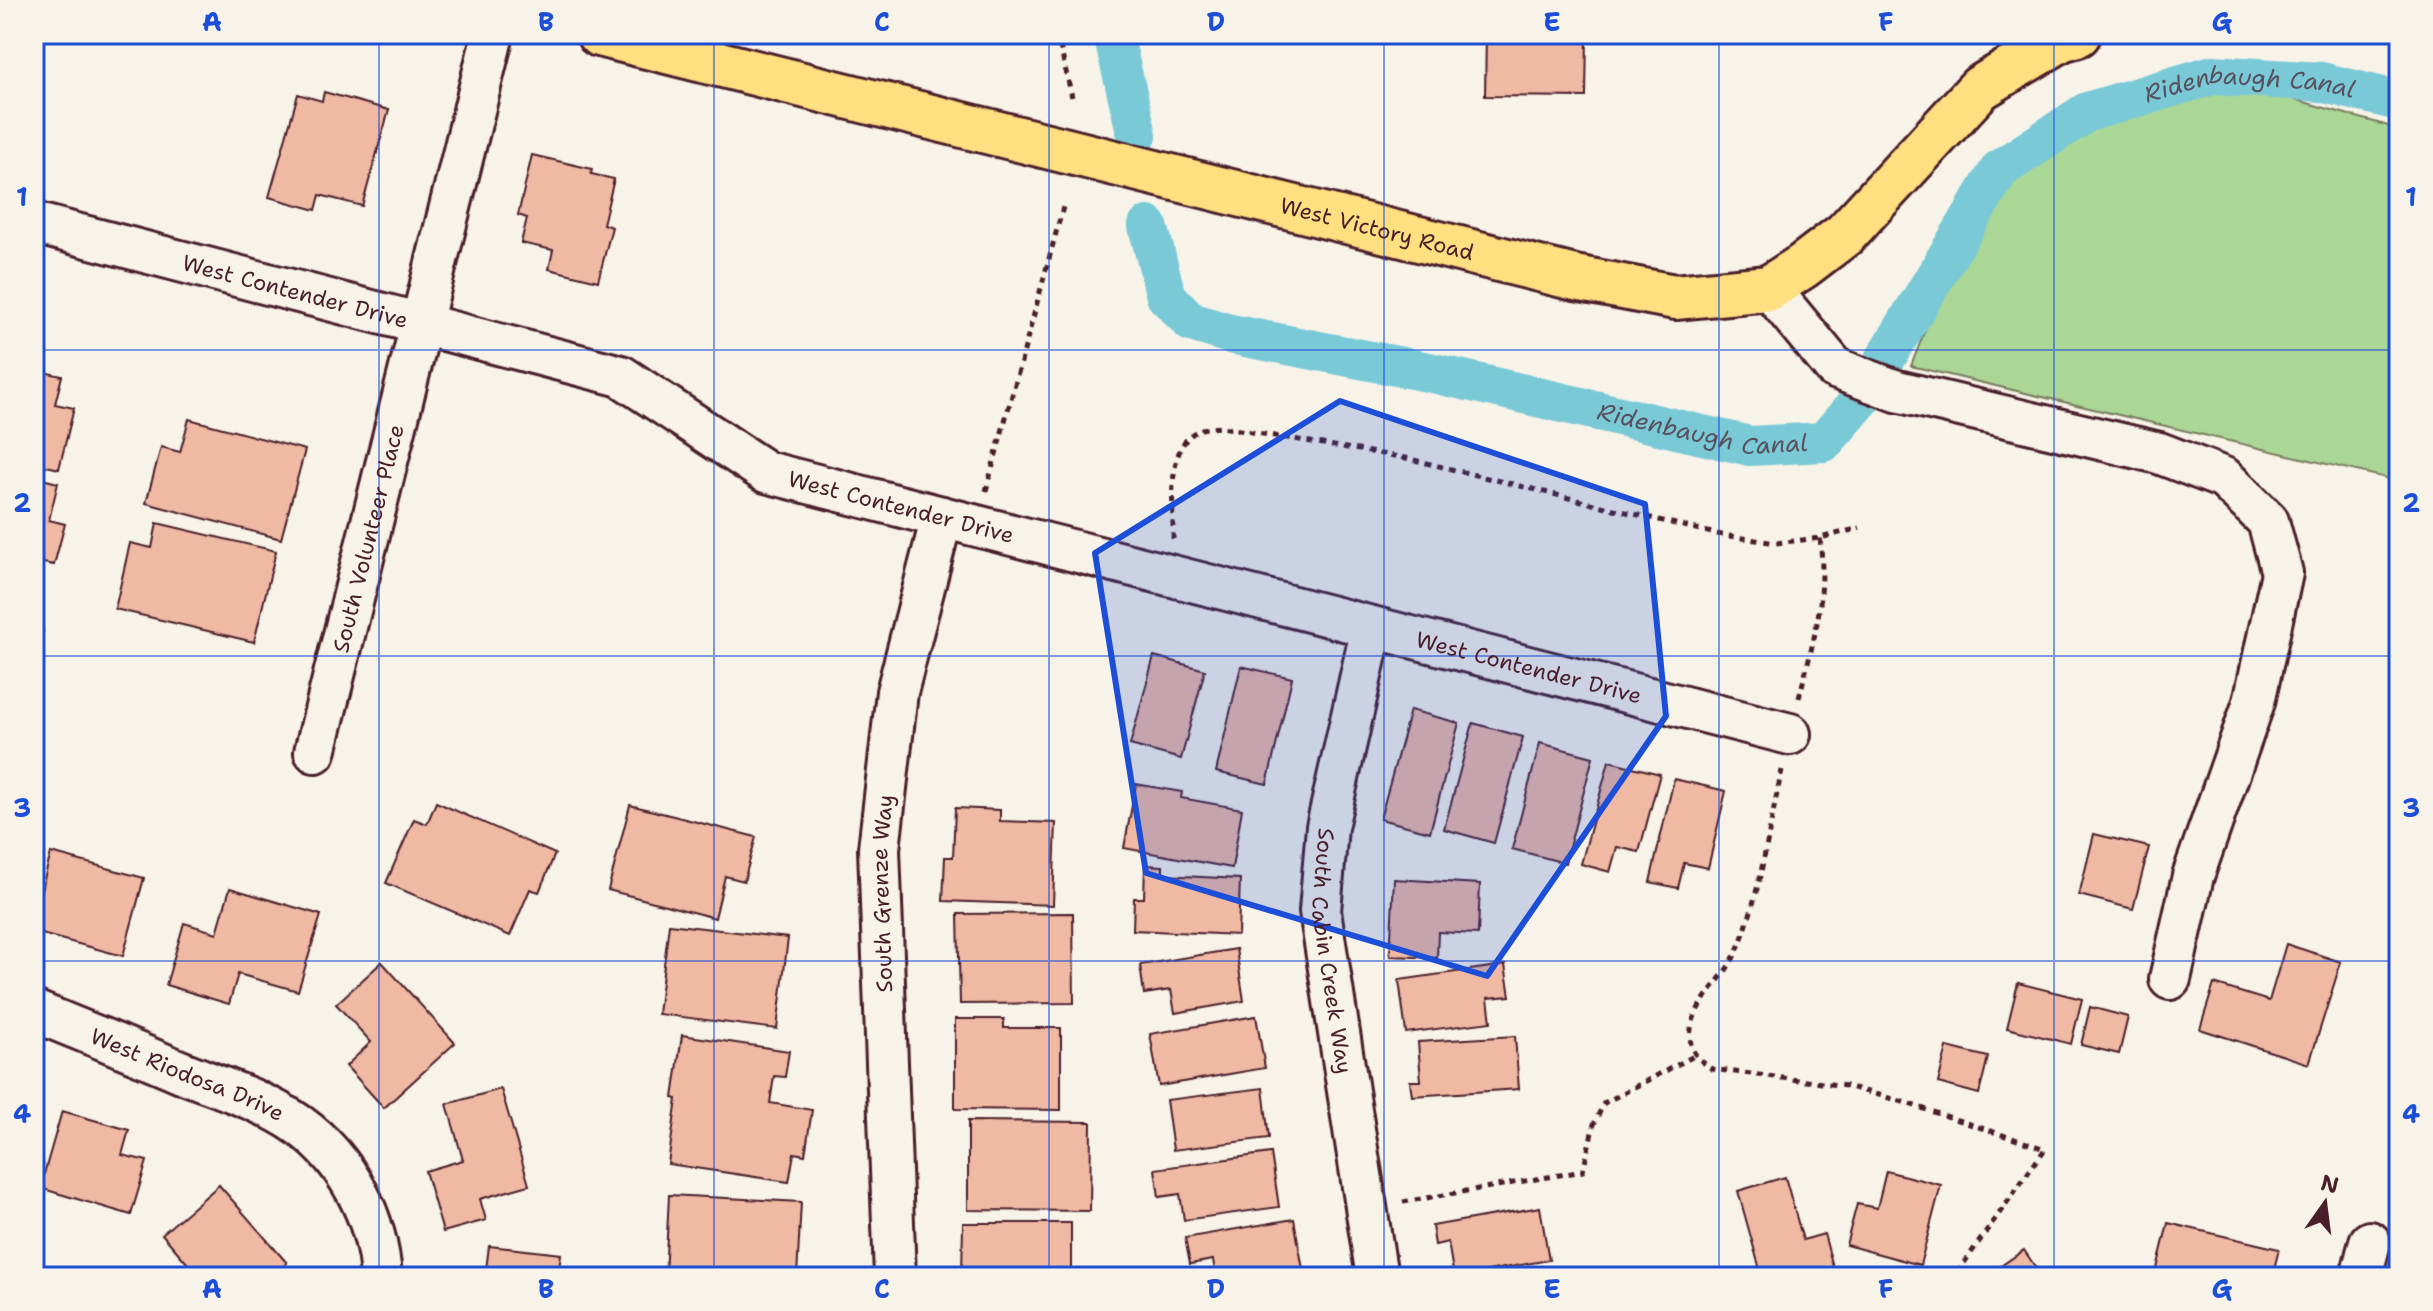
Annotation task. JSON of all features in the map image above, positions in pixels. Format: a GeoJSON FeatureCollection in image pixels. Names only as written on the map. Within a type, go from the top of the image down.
{"type":"FeatureCollection","features":[{"type":"Feature","properties":{"kind":"main road","name":"West Victory Road"},"geometry":{"type":"LineString","coordinates":[[599,34],[1575,278],[1675,297],[1769,288],[1845,234],[1980,88],[2061,39],[2078,34]]}},
{"type":"Feature","properties":{"kind":"street","name":"South Volunteer Place"},"geometry":{"type":"LineString","coordinates":[[315,752],[493,34]]}},
{"type":"Feature","properties":{"kind":"street","name":"West Contender Drive"},"geometry":{"type":"LineString","coordinates":[[34,223],[621,376],[766,472],[1790,734]]}},
{"type":"Feature","properties":{"kind":"street"},"geometry":{"type":"LineString","coordinates":[[1769,288],[1835,368],[1897,391],[2159,453],[2224,478],[2268,521],[2282,573],[2254,702],[2193,876],[2170,979]]}},
{"type":"Feature","properties":{"kind":"street","name":"South Grenze Way"},"geometry":{"type":"LineString","coordinates":[[895,1277],[879,849],[897,692],[959,521]]}},
{"type":"Feature","properties":{"kind":"street","name":"South Cabin Creek Way"},"geometry":{"type":"LineString","coordinates":[[1372,627],[1327,827],[1320,911],[1377,1277]]}},
{"type":"Feature","properties":{"kind":"street","name":"West Riodosa Drive"},"geometry":{"type":"LineString","coordinates":[[34,1011],[260,1104],[299,1125],[331,1154],[357,1189],[374,1230],[381,1277]]}},
{"type":"Feature","properties":{"kind":"path"},"geometry":{"type":"LineString","coordinates":[[1057,34],[1072,97]]}},
{"type":"Feature","properties":{"kind":"path"},"geometry":{"type":"LineString","coordinates":[[959,521],[1063,207]]}},
{"type":"Feature","properties":{"kind":"path"},"geometry":{"type":"LineString","coordinates":[[1172,576],[1174,465],[1182,444],[1198,430],[1222,427],[1406,458],[1716,534],[1776,543],[1820,538],[1860,528]]}},
{"type":"Feature","properties":{"kind":"path"},"geometry":{"type":"LineString","coordinates":[[1820,538],[1824,573],[1821,611],[1747,921],[1734,958],[1697,1007],[1691,1030],[1691,1046],[1694,1056],[1712,1069],[1846,1086],[2045,1149],[1954,1277]]}},
{"type":"Feature","properties":{"kind":"path"},"geometry":{"type":"LineString","coordinates":[[1367,1208],[1583,1171],[1594,1124],[1604,1103],[1694,1056]]}},
{"type":"Feature","properties":{"kind":"highlighted area"},"geometry":{"type":"Polygon","coordinates":[[[1340,401],[1645,504],[1666,716],[1487,976],[1146,873],[1095,553],[1340,401]]]}},
{"type":"Feature","properties":{"kind":"green space"},"geometry":{"type":"Polygon","coordinates":[[[2244,85],[2399,129],[2399,481],[1911,366],[1973,208],[2069,129],[2244,85]]]}},
{"type":"Feature","properties":{"kind":"building"},"geometry":{"type":"Polygon","coordinates":[[[1486,34],[1587,34],[1586,97],[1485,96],[1486,34]]]}},
{"type":"Feature","properties":{"kind":"building"},"geometry":{"type":"Polygon","coordinates":[[[324,92],[389,110],[362,206],[320,195],[316,210],[269,197],[298,94],[322,101],[324,92]]]}},
{"type":"Feature","properties":{"kind":"building"},"geometry":{"type":"Polygon","coordinates":[[[532,155],[592,169],[591,174],[614,179],[603,224],[612,227],[598,281],[549,269],[553,250],[521,243],[527,218],[518,215],[532,155]]]}},
{"type":"Feature","properties":{"kind":"building"},"geometry":{"type":"Polygon","coordinates":[[[34,370],[62,376],[55,404],[74,408],[59,469],[34,463],[34,370]]]}},
{"type":"Feature","properties":{"kind":"building"},"geometry":{"type":"Polygon","coordinates":[[[189,419],[305,450],[281,539],[146,503],[161,447],[180,452],[189,419]]]}},
{"type":"Feature","properties":{"kind":"building"},"geometry":{"type":"Polygon","coordinates":[[[34,477],[58,483],[49,520],[65,524],[54,565],[38,562],[34,579],[34,477]]]}},
{"type":"Feature","properties":{"kind":"building"},"geometry":{"type":"Polygon","coordinates":[[[157,523],[276,551],[254,642],[115,609],[130,543],[152,548],[157,523]]]}},
{"type":"Feature","properties":{"kind":"building"},"geometry":{"type":"Polygon","coordinates":[[[34,628],[43,630],[34,665],[34,628]]]}},
{"type":"Feature","properties":{"kind":"building"},"geometry":{"type":"Polygon","coordinates":[[[1154,656],[1205,670],[1181,759],[1130,745],[1154,656]]]}},
{"type":"Feature","properties":{"kind":"building"},"geometry":{"type":"Polygon","coordinates":[[[1241,666],[1292,678],[1267,784],[1216,772],[1241,666]]]}},
{"type":"Feature","properties":{"kind":"building"},"geometry":{"type":"Polygon","coordinates":[[[1410,710],[1459,723],[1430,832],[1380,819],[1410,710]]]}},
{"type":"Feature","properties":{"kind":"building"},"geometry":{"type":"Polygon","coordinates":[[[1473,723],[1523,737],[1494,843],[1444,829],[1473,723]]]}},
{"type":"Feature","properties":{"kind":"building"},"geometry":{"type":"Polygon","coordinates":[[[1540,743],[1593,757],[1565,863],[1512,849],[1540,743]]]}},
{"type":"Feature","properties":{"kind":"building"},"geometry":{"type":"Polygon","coordinates":[[[1609,761],[1660,774],[1639,852],[1617,847],[1610,872],[1581,864],[1609,761]]]}},
{"type":"Feature","properties":{"kind":"building"},"geometry":{"type":"Polygon","coordinates":[[[1674,779],[1726,791],[1708,868],[1684,863],[1678,888],[1650,882],[1674,779]]]}},
{"type":"Feature","properties":{"kind":"building"},"geometry":{"type":"Polygon","coordinates":[[[1136,784],[1182,792],[1181,798],[1242,809],[1232,868],[1124,848],[1136,784]]]}},
{"type":"Feature","properties":{"kind":"building"},"geometry":{"type":"Polygon","coordinates":[[[436,802],[555,854],[539,892],[530,889],[510,936],[386,883],[414,819],[427,824],[436,802]]]}},
{"type":"Feature","properties":{"kind":"building"},"geometry":{"type":"Polygon","coordinates":[[[630,805],[756,837],[744,881],[725,876],[715,918],[608,890],[630,805]]]}},
{"type":"Feature","properties":{"kind":"building"},"geometry":{"type":"Polygon","coordinates":[[[955,808],[1000,810],[1000,821],[1056,823],[1053,905],[943,901],[945,857],[953,857],[955,808]]]}},
{"type":"Feature","properties":{"kind":"building"},"geometry":{"type":"Polygon","coordinates":[[[2094,834],[2149,847],[2133,909],[2079,895],[2094,834]]]}},
{"type":"Feature","properties":{"kind":"building"},"geometry":{"type":"Polygon","coordinates":[[[51,853],[144,878],[123,956],[34,932],[34,917],[51,853]]]}},
{"type":"Feature","properties":{"kind":"building"},"geometry":{"type":"Polygon","coordinates":[[[1145,865],[1163,866],[1163,875],[1240,879],[1238,935],[1133,930],[1134,898],[1144,898],[1145,865]]]}},
{"type":"Feature","properties":{"kind":"building"},"geometry":{"type":"Polygon","coordinates":[[[1394,879],[1480,884],[1478,934],[1438,932],[1437,958],[1390,956],[1394,879]]]}},
{"type":"Feature","properties":{"kind":"building"},"geometry":{"type":"Polygon","coordinates":[[[230,888],[321,915],[298,991],[238,974],[229,1004],[166,985],[184,923],[217,933],[230,888]]]}},
{"type":"Feature","properties":{"kind":"building"},"geometry":{"type":"Polygon","coordinates":[[[1073,913],[1074,1003],[960,1004],[958,914],[1073,913]]]}},
{"type":"Feature","properties":{"kind":"building"},"geometry":{"type":"Polygon","coordinates":[[[669,924],[788,938],[777,1029],[658,1014],[669,924]]]}},
{"type":"Feature","properties":{"kind":"building"},"geometry":{"type":"Polygon","coordinates":[[[2286,944],[2341,962],[2309,1064],[2200,1029],[2214,984],[2269,1001],[2286,944]]]}},
{"type":"Feature","properties":{"kind":"building"},"geometry":{"type":"Polygon","coordinates":[[[1236,949],[1244,1001],[1175,1013],[1171,990],[1144,994],[1140,965],[1236,949]]]}},
{"type":"Feature","properties":{"kind":"building"},"geometry":{"type":"Polygon","coordinates":[[[382,962],[455,1043],[384,1108],[346,1066],[371,1042],[336,1004],[382,962]]]}},
{"type":"Feature","properties":{"kind":"building"},"geometry":{"type":"Polygon","coordinates":[[[1505,965],[1510,996],[1488,998],[1491,1022],[1406,1033],[1399,980],[1505,965]]]}},
{"type":"Feature","properties":{"kind":"building"},"geometry":{"type":"Polygon","coordinates":[[[2018,983],[2082,999],[2071,1044],[2007,1028],[2018,983]]]}},
{"type":"Feature","properties":{"kind":"building"},"geometry":{"type":"Polygon","coordinates":[[[2090,1007],[2128,1017],[2119,1054],[2081,1045],[2090,1007]]]}},
{"type":"Feature","properties":{"kind":"building"},"geometry":{"type":"Polygon","coordinates":[[[1256,1016],[1265,1068],[1159,1086],[1150,1034],[1256,1016]]]}},
{"type":"Feature","properties":{"kind":"building"},"geometry":{"type":"Polygon","coordinates":[[[955,1019],[1004,1019],[1004,1028],[1061,1028],[1061,1110],[955,1109],[955,1019]]]}},
{"type":"Feature","properties":{"kind":"building"},"geometry":{"type":"Polygon","coordinates":[[[682,1035],[789,1051],[785,1077],[774,1076],[770,1103],[812,1110],[805,1155],[794,1153],[789,1182],[668,1164],[682,1035]]]}},
{"type":"Feature","properties":{"kind":"building"},"geometry":{"type":"Polygon","coordinates":[[[1515,1036],[1519,1089],[1412,1096],[1410,1081],[1421,1081],[1418,1042],[1515,1036]]]}},
{"type":"Feature","properties":{"kind":"building"},"geometry":{"type":"Polygon","coordinates":[[[1947,1047],[1988,1057],[1979,1094],[1938,1083],[1947,1047]]]}},
{"type":"Feature","properties":{"kind":"building"},"geometry":{"type":"Polygon","coordinates":[[[1263,1088],[1269,1138],[1173,1150],[1166,1100],[1263,1088]]]}},
{"type":"Feature","properties":{"kind":"building"},"geometry":{"type":"Polygon","coordinates":[[[501,1089],[529,1185],[480,1199],[486,1220],[443,1232],[425,1171],[463,1160],[447,1104],[501,1089]]]}},
{"type":"Feature","properties":{"kind":"building"},"geometry":{"type":"Polygon","coordinates":[[[62,1111],[129,1130],[122,1155],[147,1161],[131,1215],[40,1188],[62,1111]]]}},
{"type":"Feature","properties":{"kind":"building"},"geometry":{"type":"Polygon","coordinates":[[[968,1121],[1091,1122],[1090,1211],[968,1210],[968,1121]]]}},
{"type":"Feature","properties":{"kind":"building"},"geometry":{"type":"Polygon","coordinates":[[[1271,1153],[1279,1207],[1184,1220],[1180,1194],[1159,1197],[1155,1169],[1271,1153]]]}},
{"type":"Feature","properties":{"kind":"building"},"geometry":{"type":"Polygon","coordinates":[[[1886,1171],[1941,1185],[1920,1265],[1846,1245],[1857,1204],[1877,1208],[1886,1171]]]}},
{"type":"Feature","properties":{"kind":"building"},"geometry":{"type":"Polygon","coordinates":[[[1785,1177],[1803,1240],[1824,1234],[1835,1274],[1824,1277],[1762,1277],[1738,1191],[1785,1177]]]}},
{"type":"Feature","properties":{"kind":"building"},"geometry":{"type":"Polygon","coordinates":[[[219,1185],[287,1263],[270,1277],[199,1277],[162,1234],[219,1185]]]}},
{"type":"Feature","properties":{"kind":"building"},"geometry":{"type":"Polygon","coordinates":[[[669,1195],[801,1202],[797,1277],[665,1277],[669,1195]]]}},
{"type":"Feature","properties":{"kind":"building"},"geometry":{"type":"Polygon","coordinates":[[[1540,1207],[1549,1260],[1454,1277],[1448,1242],[1435,1245],[1432,1226],[1540,1207]]]}},
{"type":"Feature","properties":{"kind":"building"},"geometry":{"type":"Polygon","coordinates":[[[1294,1219],[1304,1275],[1216,1277],[1213,1260],[1190,1264],[1185,1238],[1294,1219]]]}},
{"type":"Feature","properties":{"kind":"building"},"geometry":{"type":"Polygon","coordinates":[[[963,1223],[1071,1223],[1071,1277],[962,1277],[963,1223]]]}},
{"type":"Feature","properties":{"kind":"building"},"geometry":{"type":"Polygon","coordinates":[[[2168,1223],[2279,1249],[2272,1277],[2243,1273],[2242,1277],[2155,1277],[2168,1223]]]}},
{"type":"Feature","properties":{"kind":"building"},"geometry":{"type":"Polygon","coordinates":[[[489,1246],[561,1254],[558,1277],[485,1277],[489,1246]]]}},
{"type":"Feature","properties":{"kind":"building"},"geometry":{"type":"Polygon","coordinates":[[[2024,1250],[2042,1277],[1985,1277],[2024,1250]]]}},
{"type":"Feature","properties":{"kind":"waterway","name":"Ridenbaugh Canal"},"geometry":{"type":"LineString","coordinates":[[1113,34],[1137,135]]}},
{"type":"Feature","properties":{"kind":"waterway","name":"Ridenbaugh Canal"},"geometry":{"type":"LineString","coordinates":[[1148,226],[1166,296],[1191,322],[1230,334],[1433,373],[1750,446],[1824,442],[1861,399],[2000,169],[2087,112],[2213,75],[2321,82],[2399,101]]}}]}
